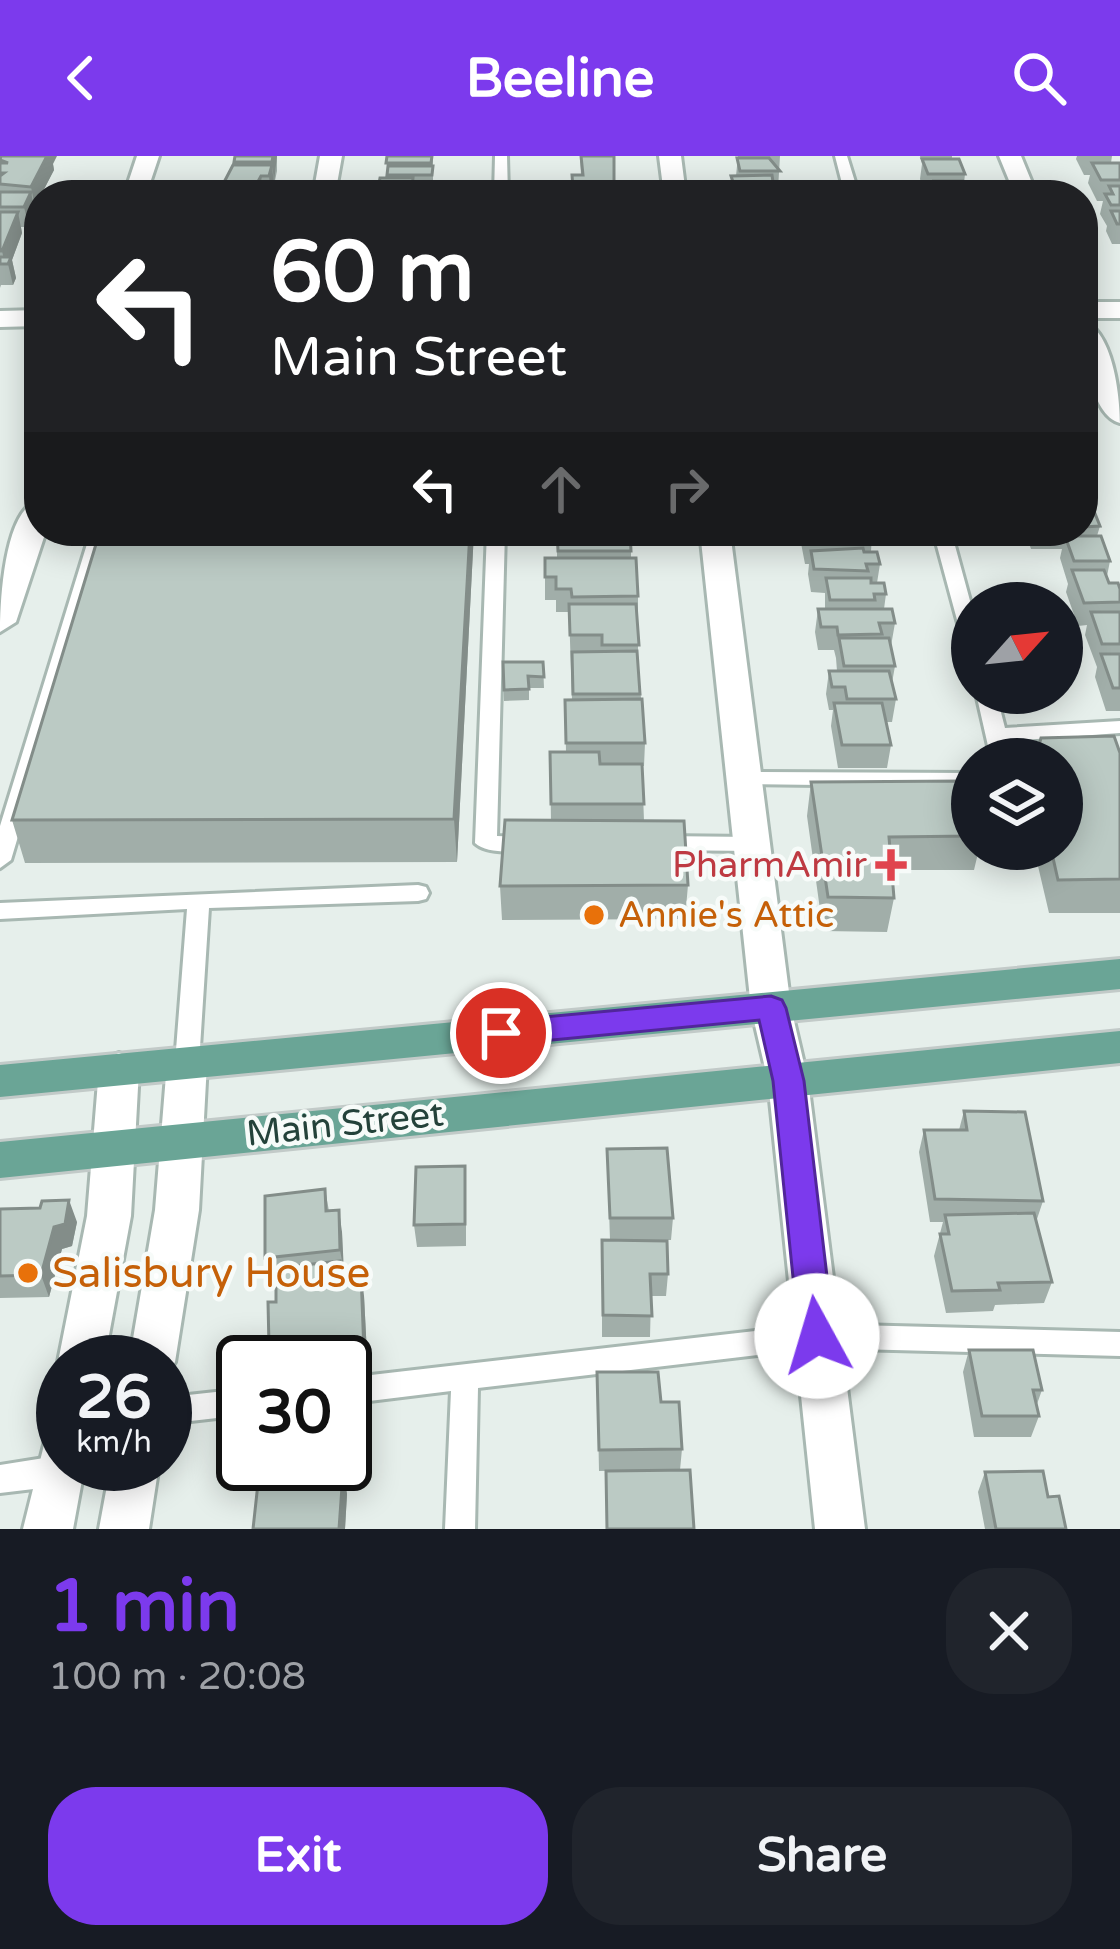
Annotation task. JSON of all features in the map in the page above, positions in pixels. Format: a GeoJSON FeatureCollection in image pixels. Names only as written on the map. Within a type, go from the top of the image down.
{"type":"FeatureCollection","features":[{"type":"Feature","properties":{"kind":"main road","name":"Main Street"},"geometry":{"type":"LineString","coordinates":[[0,1081],[1120,974]]}},
{"type":"Feature","properties":{"kind":"main road","name":"Main Street"},"geometry":{"type":"LineString","coordinates":[[0,1160],[1120,1047]]}},
{"type":"Feature","properties":{"kind":"street"},"geometry":{"type":"LineString","coordinates":[[1098,364],[1120,415]]}},
{"type":"Feature","properties":{"kind":"street"},"geometry":{"type":"LineString","coordinates":[[0,622],[26,546]]}},
{"type":"Feature","properties":{"kind":"street"},"geometry":{"type":"LineString","coordinates":[[717,546],[771,1008],[788,1081],[840,1529]]}},
{"type":"Feature","properties":{"kind":"street"},"geometry":{"type":"LineString","coordinates":[[156,1335],[177,1210],[187,1063]]}},
{"type":"Feature","properties":{"kind":"street"},"geometry":{"type":"LineString","coordinates":[[86,1335],[109,1216],[119,1069]]}},
{"type":"Feature","properties":{"kind":"street"},"geometry":{"type":"LineString","coordinates":[[48,1529],[58,1491]]}},
{"type":"Feature","properties":{"kind":"street"},"geometry":{"type":"LineString","coordinates":[[124,1529],[130,1491]]}},
{"type":"Feature","properties":{"kind":"lane"},"geometry":{"type":"LineString","coordinates":[[0,860],[95,546]]}},
{"type":"Feature","properties":{"kind":"lane"},"geometry":{"type":"LineString","coordinates":[[495,546],[485,843],[557,843]]}},
{"type":"Feature","properties":{"kind":"lane"},"geometry":{"type":"LineString","coordinates":[[946,546],[956,582]]}},
{"type":"Feature","properties":{"kind":"lane"},"geometry":{"type":"LineString","coordinates":[[992,714],[998,738]]}},
{"type":"Feature","properties":{"kind":"lane"},"geometry":{"type":"LineString","coordinates":[[997,735],[1120,727]]}},
{"type":"Feature","properties":{"kind":"lane"},"geometry":{"type":"LineString","coordinates":[[744,778],[951,780]]}},
{"type":"Feature","properties":{"kind":"lane"},"geometry":{"type":"LineString","coordinates":[[629,843],[752,844]]}},
{"type":"Feature","properties":{"kind":"lane"},"geometry":{"type":"LineString","coordinates":[[1,903],[418,893]]}},
{"type":"Feature","properties":{"kind":"lane"},"geometry":{"type":"LineString","coordinates":[[187,1063],[199,900]]}},
{"type":"Feature","properties":{"kind":"lane"},"geometry":{"type":"LineString","coordinates":[[372,1388],[817,1336],[1120,1344]]}},
{"type":"Feature","properties":{"kind":"lane"},"geometry":{"type":"LineString","coordinates":[[460,1529],[465,1378]]}},
{"type":"Feature","properties":{"kind":"lane"},"geometry":{"type":"LineString","coordinates":[[0,1479],[36,1470]]}},
{"type":"Feature","properties":{"kind":"building"},"geometry":{"type":"Polygon","coordinates":[[[1,156],[47,156],[35,180],[24,180],[24,186],[0,184],[4,173],[0,173],[0,163],[8,163],[1,156]]]}},
{"type":"Feature","properties":{"kind":"building"},"geometry":{"type":"Polygon","coordinates":[[[235,156],[273,156],[272,162],[234,162],[235,156]]]}},
{"type":"Feature","properties":{"kind":"building"},"geometry":{"type":"Polygon","coordinates":[[[387,156],[432,156],[431,163],[386,163],[387,156]]]}},
{"type":"Feature","properties":{"kind":"building"},"geometry":{"type":"Polygon","coordinates":[[[581,156],[614,156],[614,180],[572,180],[572,175],[583,175],[581,156]]]}},
{"type":"Feature","properties":{"kind":"building"},"geometry":{"type":"Polygon","coordinates":[[[737,158],[769,158],[780,171],[740,171],[737,158]]]}},
{"type":"Feature","properties":{"kind":"building"},"geometry":{"type":"Polygon","coordinates":[[[922,159],[959,159],[965,174],[928,174],[922,159]]]}},
{"type":"Feature","properties":{"kind":"building"},"geometry":{"type":"Polygon","coordinates":[[[1092,163],[1120,163],[1120,180],[1101,180],[1092,163]]]}},
{"type":"Feature","properties":{"kind":"building"},"geometry":{"type":"Polygon","coordinates":[[[233,165],[272,165],[269,176],[259,180],[225,180],[233,165]]]}},
{"type":"Feature","properties":{"kind":"building"},"geometry":{"type":"Polygon","coordinates":[[[388,166],[433,166],[432,175],[387,175],[388,166]]]}},
{"type":"Feature","properties":{"kind":"building"},"geometry":{"type":"Polygon","coordinates":[[[772,175],[773,180],[732,180],[731,176],[772,175]]]}},
{"type":"Feature","properties":{"kind":"building"},"geometry":{"type":"Polygon","coordinates":[[[1109,186],[1120,186],[1120,205],[1111,205],[1105,194],[1113,194],[1109,186]]]}},
{"type":"Feature","properties":{"kind":"building"},"geometry":{"type":"Polygon","coordinates":[[[0,192],[24,192],[24,207],[0,207],[0,192]]]}},
{"type":"Feature","properties":{"kind":"building"},"geometry":{"type":"Polygon","coordinates":[[[0,212],[18,212],[2,251],[0,251],[0,212]]]}},
{"type":"Feature","properties":{"kind":"building"},"geometry":{"type":"Polygon","coordinates":[[[1101,536],[1110,561],[1074,561],[1069,546],[1098,546],[1101,536]]]}},
{"type":"Feature","properties":{"kind":"building"},"geometry":{"type":"Polygon","coordinates":[[[95,546],[469,546],[454,819],[12,820],[95,546]]]}},
{"type":"Feature","properties":{"kind":"building"},"geometry":{"type":"Polygon","coordinates":[[[558,546],[631,546],[631,551],[558,551],[558,546]]]}},
{"type":"Feature","properties":{"kind":"building"},"geometry":{"type":"Polygon","coordinates":[[[863,548],[877,552],[880,564],[866,564],[868,571],[814,569],[811,551],[863,548]]]}},
{"type":"Feature","properties":{"kind":"building"},"geometry":{"type":"Polygon","coordinates":[[[545,558],[636,558],[638,596],[572,597],[571,589],[556,589],[556,577],[545,577],[545,558]]]}},
{"type":"Feature","properties":{"kind":"building"},"geometry":{"type":"Polygon","coordinates":[[[1072,570],[1104,570],[1109,583],[1118,583],[1120,602],[1084,603],[1083,582],[1076,582],[1072,570]]]}},
{"type":"Feature","properties":{"kind":"building"},"geometry":{"type":"Polygon","coordinates":[[[826,578],[871,578],[871,583],[884,583],[886,594],[874,594],[875,600],[830,600],[826,578]]]}},
{"type":"Feature","properties":{"kind":"building"},"geometry":{"type":"Polygon","coordinates":[[[569,604],[636,604],[639,645],[602,645],[602,635],[570,635],[569,604]]]}},
{"type":"Feature","properties":{"kind":"building"},"geometry":{"type":"Polygon","coordinates":[[[818,609],[892,609],[895,623],[879,623],[882,634],[838,635],[837,627],[821,627],[818,609]]]}},
{"type":"Feature","properties":{"kind":"building"},"geometry":{"type":"Polygon","coordinates":[[[1091,612],[1120,612],[1120,644],[1102,644],[1091,612]]]}},
{"type":"Feature","properties":{"kind":"building"},"geometry":{"type":"Polygon","coordinates":[[[839,638],[889,638],[895,666],[844,666],[839,638]]]}},
{"type":"Feature","properties":{"kind":"building"},"geometry":{"type":"Polygon","coordinates":[[[637,651],[640,694],[573,694],[572,652],[637,651]]]}},
{"type":"Feature","properties":{"kind":"building"},"geometry":{"type":"Polygon","coordinates":[[[1101,654],[1120,654],[1120,688],[1113,688],[1101,654]]]}},
{"type":"Feature","properties":{"kind":"building"},"geometry":{"type":"Polygon","coordinates":[[[503,662],[543,662],[544,677],[528,676],[529,689],[504,690],[503,662]]]}},
{"type":"Feature","properties":{"kind":"building"},"geometry":{"type":"Polygon","coordinates":[[[829,671],[889,671],[896,699],[847,699],[845,687],[832,687],[829,671]]]}},
{"type":"Feature","properties":{"kind":"building"},"geometry":{"type":"Polygon","coordinates":[[[642,699],[645,743],[566,743],[565,700],[642,699]]]}},
{"type":"Feature","properties":{"kind":"building"},"geometry":{"type":"Polygon","coordinates":[[[834,703],[882,703],[891,745],[842,745],[834,703]]]}},
{"type":"Feature","properties":{"kind":"building"},"geometry":{"type":"Polygon","coordinates":[[[1114,736],[1120,753],[1120,879],[1058,880],[1056,870],[1083,870],[1083,738],[1041,738],[1114,736]]]}},
{"type":"Feature","properties":{"kind":"building"},"geometry":{"type":"Polygon","coordinates":[[[550,752],[599,752],[600,764],[642,764],[644,804],[551,804],[550,752]]]}},
{"type":"Feature","properties":{"kind":"building"},"geometry":{"type":"Polygon","coordinates":[[[951,781],[951,836],[889,837],[894,898],[828,897],[811,782],[951,781]]]}},
{"type":"Feature","properties":{"kind":"building"},"geometry":{"type":"Polygon","coordinates":[[[505,820],[684,821],[688,885],[500,886],[505,820]]]}},
{"type":"Feature","properties":{"kind":"building"},"geometry":{"type":"Polygon","coordinates":[[[964,1111],[1025,1112],[1043,1201],[935,1199],[924,1130],[967,1130],[964,1111]]]}},
{"type":"Feature","properties":{"kind":"building"},"geometry":{"type":"Polygon","coordinates":[[[667,1148],[673,1218],[610,1218],[607,1149],[667,1148]]]}},
{"type":"Feature","properties":{"kind":"building"},"geometry":{"type":"Polygon","coordinates":[[[465,1166],[465,1224],[414,1225],[416,1167],[465,1166]]]}},
{"type":"Feature","properties":{"kind":"building"},"geometry":{"type":"Polygon","coordinates":[[[325,1189],[326,1211],[339,1210],[340,1250],[265,1258],[265,1196],[325,1189]]]}},
{"type":"Feature","properties":{"kind":"building"},"geometry":{"type":"Polygon","coordinates":[[[69,1200],[65,1224],[54,1227],[41,1275],[0,1276],[0,1209],[40,1208],[42,1201],[69,1200]]]}},
{"type":"Feature","properties":{"kind":"building"},"geometry":{"type":"Polygon","coordinates":[[[1034,1213],[1052,1282],[998,1283],[1000,1290],[952,1291],[940,1234],[949,1234],[945,1215],[1034,1213]]]}},
{"type":"Feature","properties":{"kind":"building"},"geometry":{"type":"Polygon","coordinates":[[[602,1240],[667,1241],[668,1274],[650,1274],[652,1316],[603,1315],[602,1240]]]}},
{"type":"Feature","properties":{"kind":"building"},"geometry":{"type":"Polygon","coordinates":[[[340,1261],[341,1276],[361,1274],[363,1335],[269,1335],[268,1302],[276,1302],[276,1268],[340,1261]]]}},
{"type":"Feature","properties":{"kind":"building"},"geometry":{"type":"Polygon","coordinates":[[[969,1350],[1033,1350],[1042,1390],[1033,1390],[1039,1416],[982,1416],[969,1350]]]}},
{"type":"Feature","properties":{"kind":"building"},"geometry":{"type":"Polygon","coordinates":[[[597,1372],[658,1372],[661,1402],[679,1402],[682,1449],[599,1450],[597,1372]]]}},
{"type":"Feature","properties":{"kind":"building"},"geometry":{"type":"Polygon","coordinates":[[[690,1470],[694,1529],[607,1529],[606,1471],[690,1470]]]}},
{"type":"Feature","properties":{"kind":"building"},"geometry":{"type":"Polygon","coordinates":[[[1043,1471],[1048,1497],[1059,1496],[1066,1529],[996,1529],[985,1472],[1043,1471]]]}},
{"type":"Feature","properties":{"kind":"building"},"geometry":{"type":"Polygon","coordinates":[[[257,1491],[342,1491],[339,1529],[253,1529],[257,1491]]]}},
{"type":"Feature","properties":{"kind":"place","name":"PharmAmir"},"geometry":{"type":"Point","coordinates":[891,865]}},
{"type":"Feature","properties":{"kind":"place","name":"Annie's Attic"},"geometry":{"type":"Point","coordinates":[594,915]}},
{"type":"Feature","properties":{"kind":"place","name":"Salisbury House"},"geometry":{"type":"Point","coordinates":[28,1273]}},
{"type":"Feature","properties":{"kind":"route"},"geometry":{"type":"LineString","coordinates":[[501,1033],[771,1008],[788,1081],[817,1336]]}}]}
